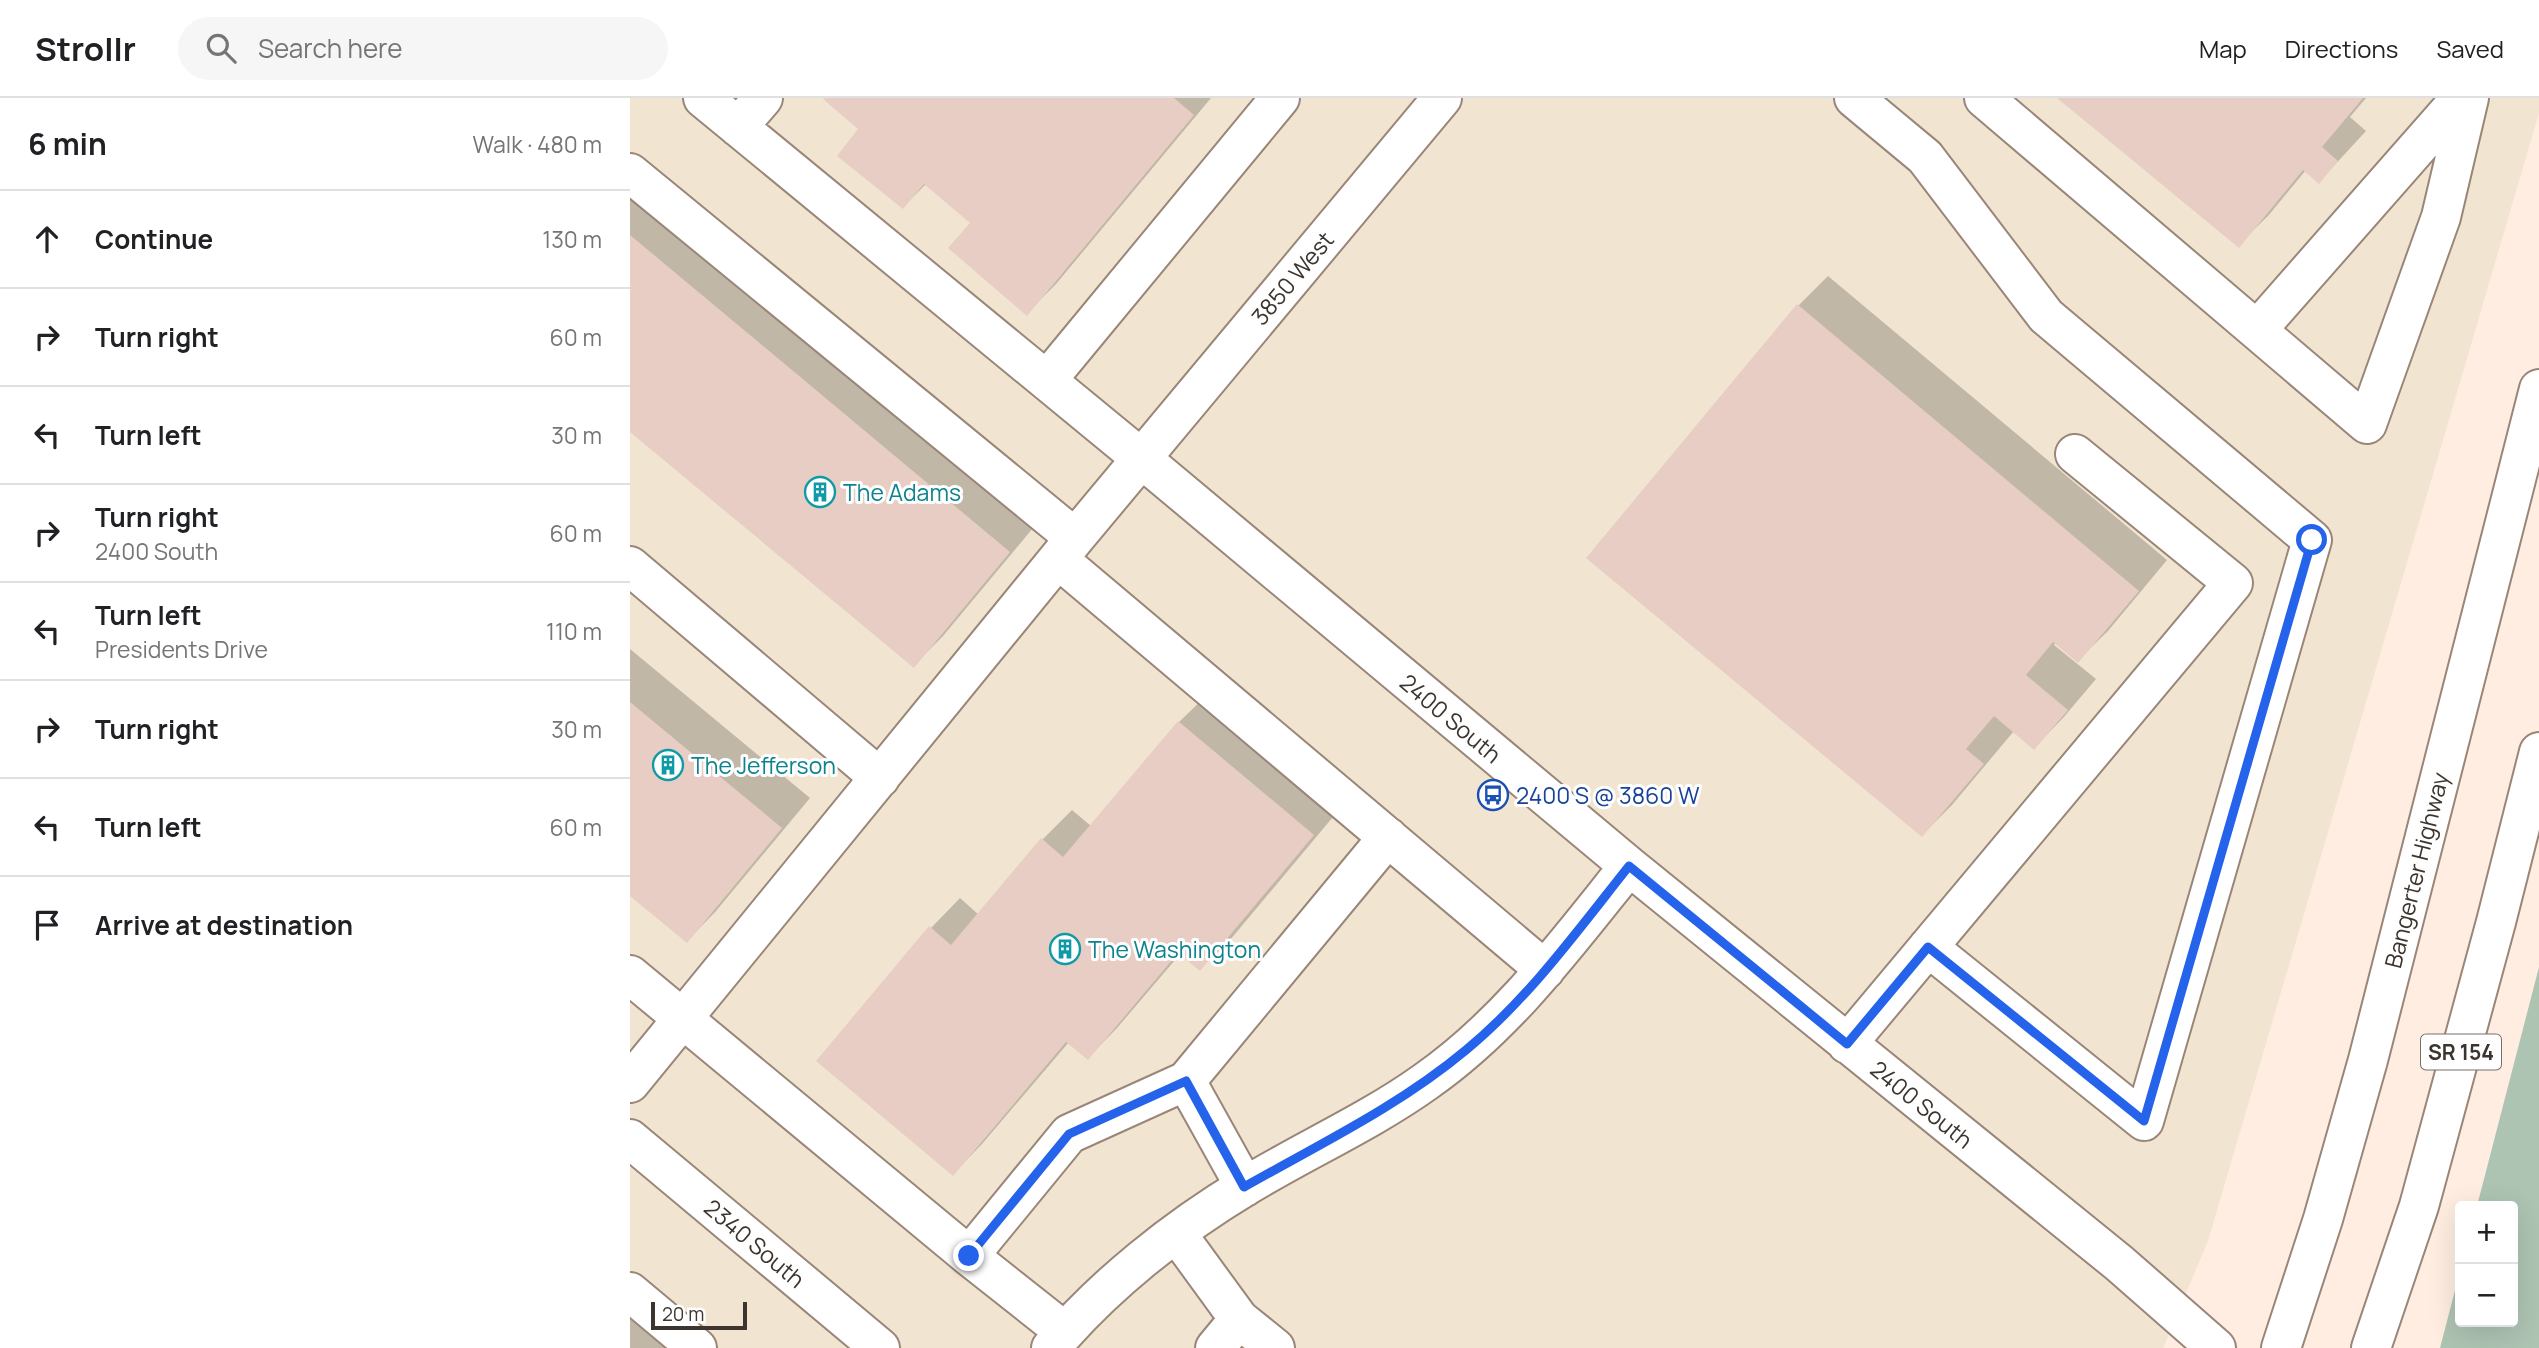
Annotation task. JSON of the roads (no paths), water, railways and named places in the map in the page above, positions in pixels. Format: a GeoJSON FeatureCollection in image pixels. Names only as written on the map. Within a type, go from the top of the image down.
{"type":"FeatureCollection","features":[{"type":"Feature","properties":{"kind":"main road","name":"2400 South"},"geometry":{"type":"LineString","coordinates":[[703,98],[1047,380],[1629,866],[2119,1263],[2216,1348]]}},
{"type":"Feature","properties":{"kind":"main road"},"geometry":{"type":"LineString","coordinates":[[738,127],[763,98]]}},
{"type":"Feature","properties":{"kind":"main road","name":"3850 West"},"geometry":{"type":"LineString","coordinates":[[630,1083],[1066,549],[1442,98]]}},
{"type":"Feature","properties":{"kind":"main road"},"geometry":{"type":"LineString","coordinates":[[1854,98],[1925,157],[2046,316],[2312,540],[2144,1121],[1928,947]]}},
{"type":"Feature","properties":{"kind":"main road"},"geometry":{"type":"LineString","coordinates":[[1984,98],[2367,424],[2441,217],[2469,98]]}},
{"type":"Feature","properties":{"kind":"main road"},"geometry":{"type":"LineString","coordinates":[[2257,330],[2461,98]]}},
{"type":"Feature","properties":{"kind":"main road"},"geometry":{"type":"LineString","coordinates":[[1047,380],[1277,99]]}},
{"type":"Feature","properties":{"kind":"main road"},"geometry":{"type":"LineString","coordinates":[[630,173],[1066,549],[1388,837],[1545,970]]}},
{"type":"Feature","properties":{"kind":"main road","name":"Bangerter Highway"},"geometry":{"type":"LineString","coordinates":[[2281,1348],[2323,1219],[2361,1084],[2539,389]]}},
{"type":"Feature","properties":{"kind":"main road"},"geometry":{"type":"LineString","coordinates":[[1847,1044],[2233,583],[2075,454]]}},
{"type":"Feature","properties":{"kind":"main road"},"geometry":{"type":"LineString","coordinates":[[630,566],[880,778]]}},
{"type":"Feature","properties":{"kind":"main road","name":"SR 154"},"geometry":{"type":"LineString","coordinates":[[2371,1348],[2419,1206],[2539,752]]}},
{"type":"Feature","properties":{"kind":"main road"},"geometry":{"type":"LineString","coordinates":[[969,1256],[1069,1134],[1186,1081],[1388,837]]}},
{"type":"Feature","properties":{"kind":"main road"},"geometry":{"type":"LineString","coordinates":[[630,975],[969,1256],[1058,1340],[1115,1282],[1177,1234],[1244,1187],[1366,1120],[1426,1082],[1468,1048],[1545,970],[1629,866]]}},
{"type":"Feature","properties":{"kind":"main road"},"geometry":{"type":"LineString","coordinates":[[1186,1081],[1244,1187]]}},
{"type":"Feature","properties":{"kind":"main road","name":"2340 South"},"geometry":{"type":"LineString","coordinates":[[630,1139],[880,1348]]}},
{"type":"Feature","properties":{"kind":"main road"},"geometry":{"type":"LineString","coordinates":[[1177,1234],[1239,1319],[1275,1348]]}},
{"type":"Feature","properties":{"kind":"main road"},"geometry":{"type":"LineString","coordinates":[[630,1292],[697,1348]]}},
{"type":"Feature","properties":{"kind":"main road"},"geometry":{"type":"LineString","coordinates":[[1215,1348],[1239,1319]]}},
{"type":"Feature","properties":{"kind":"place","name":"The Adams"},"geometry":{"type":"Point","coordinates":[820,492]}},
{"type":"Feature","properties":{"kind":"place","name":"The Jefferson"},"geometry":{"type":"Point","coordinates":[668,765]}},
{"type":"Feature","properties":{"kind":"place","name":"2400 S @ 3860 W"},"geometry":{"type":"Point","coordinates":[1493,795]}},
{"type":"Feature","properties":{"kind":"place","name":"The Washington"},"geometry":{"type":"Point","coordinates":[1065,949]}}]}
